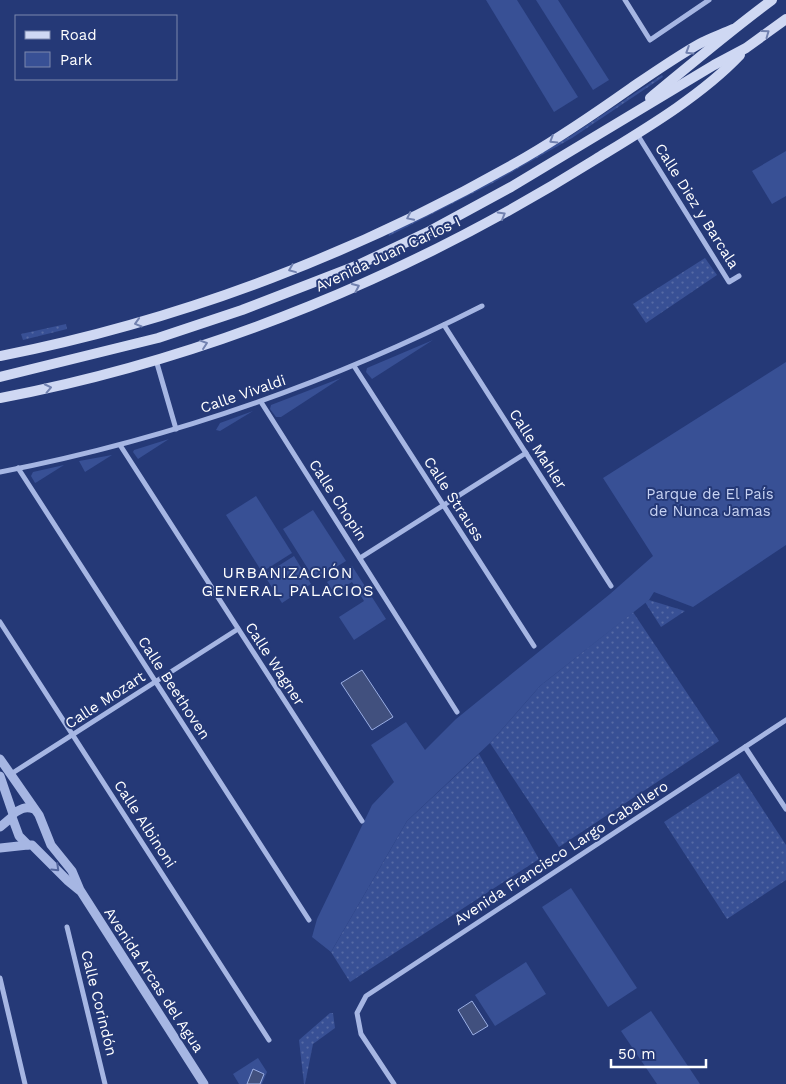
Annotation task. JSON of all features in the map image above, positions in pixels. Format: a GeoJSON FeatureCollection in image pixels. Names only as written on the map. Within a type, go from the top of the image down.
{"type":"FeatureCollection","features":[{"type":"Feature","properties":{"kind":"main road","name":"Avenida Juan Carlos I"},"geometry":{"type":"LineString","coordinates":[[620,122],[733,29],[772,0]]}},
{"type":"Feature","properties":{"kind":"main road","name":"Avenida Juan Carlos I"},"geometry":{"type":"LineString","coordinates":[[0,377],[158,338],[250,307],[356,266],[400,246],[471,210],[746,48],[786,18]]}},
{"type":"Feature","properties":{"kind":"main road","name":"Avenida Juan Carlos I"},"geometry":{"type":"LineString","coordinates":[[0,356],[102,333],[169,314],[337,252],[456,195],[526,157],[699,44],[733,29]]}},
{"type":"Feature","properties":{"kind":"main road","name":"Avenida Juan Carlos I"},"geometry":{"type":"LineString","coordinates":[[0,398],[74,382],[156,360],[292,313],[347,291],[431,252],[468,234],[570,176],[636,134],[720,75],[746,48]]}},
{"type":"Feature","properties":{"kind":"street"},"geometry":{"type":"LineString","coordinates":[[625,0],[650,40],[708,0]]}},
{"type":"Feature","properties":{"kind":"street","name":"Calle Diez y Barcala"},"geometry":{"type":"LineString","coordinates":[[636,134],[729,282],[739,276]]}},
{"type":"Feature","properties":{"kind":"street","name":"Calle Vivaldi"},"geometry":{"type":"LineString","coordinates":[[0,472],[120,444],[205,421],[354,366],[482,306]]}},
{"type":"Feature","properties":{"kind":"street","name":"Calle Mahler"},"geometry":{"type":"LineString","coordinates":[[444,325],[611,586]]}},
{"type":"Feature","properties":{"kind":"street"},"geometry":{"type":"LineString","coordinates":[[156,360],[176,429]]}},
{"type":"Feature","properties":{"kind":"street","name":"Calle Strauss"},"geometry":{"type":"LineString","coordinates":[[354,366],[534,646]]}},
{"type":"Feature","properties":{"kind":"street","name":"Calle Chopin"},"geometry":{"type":"LineString","coordinates":[[260,402],[458,712]]}},
{"type":"Feature","properties":{"kind":"street","name":"Calle Wagner"},"geometry":{"type":"LineString","coordinates":[[120,444],[362,821]]}},
{"type":"Feature","properties":{"kind":"street"},"geometry":{"type":"LineString","coordinates":[[360,558],[526,453]]}},
{"type":"Feature","properties":{"kind":"street","name":"Calle Beethoven"},"geometry":{"type":"LineString","coordinates":[[18,468],[310,920]]}},
{"type":"Feature","properties":{"kind":"street","name":"Calle Albinoni"},"geometry":{"type":"LineString","coordinates":[[0,622],[269,1040]]}},
{"type":"Feature","properties":{"kind":"street","name":"Calle Mozart"},"geometry":{"type":"LineString","coordinates":[[11,774],[238,629]]}},
{"type":"Feature","properties":{"kind":"street","name":"Avenida Francisco Largo Caballero"},"geometry":{"type":"LineString","coordinates":[[394,1084],[361,1034],[357,1013],[366,996],[786,720]]}},
{"type":"Feature","properties":{"kind":"street"},"geometry":{"type":"LineString","coordinates":[[745,747],[786,809]]}},
{"type":"Feature","properties":{"kind":"street"},"geometry":{"type":"LineString","coordinates":[[0,759],[34,808],[45,827],[46,836],[38,844],[0,848]]}},
{"type":"Feature","properties":{"kind":"street"},"geometry":{"type":"LineString","coordinates":[[0,776],[19,836],[30,845]]}},
{"type":"Feature","properties":{"kind":"street"},"geometry":{"type":"LineString","coordinates":[[0,827],[12,815],[27,806],[34,808]]}},
{"type":"Feature","properties":{"kind":"street","name":"Avenida Arcas del Agua"},"geometry":{"type":"LineString","coordinates":[[46,836],[72,871],[80,890],[204,1084]]}},
{"type":"Feature","properties":{"kind":"street","name":"Avenida Arcas del Agua"},"geometry":{"type":"LineString","coordinates":[[30,845],[80,890]]}},
{"type":"Feature","properties":{"kind":"street","name":"Calle Corindón"},"geometry":{"type":"LineString","coordinates":[[67,927],[106,1084]]}},
{"type":"Feature","properties":{"kind":"street"},"geometry":{"type":"LineString","coordinates":[[0,978],[25,1084]]}},
{"type":"Feature","properties":{"kind":"green space"},"geometry":{"type":"Polygon","coordinates":[[[486,0],[517,0],[578,97],[554,112],[486,0]]]}},
{"type":"Feature","properties":{"kind":"green space"},"geometry":{"type":"Polygon","coordinates":[[[536,0],[558,0],[609,80],[593,90],[536,0]]]}},
{"type":"Feature","properties":{"kind":"green space"},"geometry":{"type":"Polygon","coordinates":[[[662,75],[663,77],[572,138],[491,184],[389,236],[388,233],[569,137],[662,75]]]}},
{"type":"Feature","properties":{"kind":"green space"},"geometry":{"type":"Polygon","coordinates":[[[786,151],[786,196],[772,204],[752,171],[786,151]]]}},
{"type":"Feature","properties":{"kind":"green space"},"geometry":{"type":"Polygon","coordinates":[[[705,258],[717,275],[646,323],[633,304],[705,258]]]}},
{"type":"Feature","properties":{"kind":"green space"},"geometry":{"type":"Polygon","coordinates":[[[66,324],[67,329],[23,340],[21,334],[66,324]]]}},
{"type":"Feature","properties":{"kind":"green space"},"geometry":{"type":"Polygon","coordinates":[[[433,340],[372,379],[366,372],[367,368],[433,340]]]}},
{"type":"Feature","properties":{"kind":"green space","name":"Parque de El País de Nunca Jamas"},"geometry":{"type":"Polygon","coordinates":[[[786,362],[786,545],[693,607],[654,592],[649,600],[540,686],[490,743],[407,821],[331,952],[312,937],[317,919],[372,805],[394,782],[371,745],[406,722],[425,750],[456,719],[610,594],[653,556],[603,478],[786,362]]]}},
{"type":"Feature","properties":{"kind":"green space"},"geometry":{"type":"Polygon","coordinates":[[[341,378],[281,417],[276,417],[270,409],[271,405],[341,378]]]}},
{"type":"Feature","properties":{"kind":"green space"},"geometry":{"type":"Polygon","coordinates":[[[253,411],[220,431],[216,430],[220,423],[253,411]]]}},
{"type":"Feature","properties":{"kind":"green space"},"geometry":{"type":"Polygon","coordinates":[[[169,439],[138,459],[133,452],[134,450],[169,439]]]}},
{"type":"Feature","properties":{"kind":"green space"},"geometry":{"type":"Polygon","coordinates":[[[112,455],[85,472],[79,461],[112,455]]]}},
{"type":"Feature","properties":{"kind":"green space"},"geometry":{"type":"Polygon","coordinates":[[[64,465],[35,483],[31,476],[33,472],[64,465]]]}},
{"type":"Feature","properties":{"kind":"green space"},"geometry":{"type":"Polygon","coordinates":[[[256,496],[292,553],[262,572],[226,515],[256,496]]]}},
{"type":"Feature","properties":{"kind":"green space"},"geometry":{"type":"Polygon","coordinates":[[[313,510],[346,561],[315,580],[283,529],[313,510]]]}},
{"type":"Feature","properties":{"kind":"green space"},"geometry":{"type":"Polygon","coordinates":[[[294,556],[311,584],[282,603],[264,575],[294,556]]]}},
{"type":"Feature","properties":{"kind":"green space"},"geometry":{"type":"Polygon","coordinates":[[[352,566],[386,619],[354,640],[339,617],[364,601],[352,582],[334,593],[327,582],[352,566]]]}},
{"type":"Feature","properties":{"kind":"green space"},"geometry":{"type":"Polygon","coordinates":[[[649,600],[685,611],[661,627],[645,602],[649,600]]]}},
{"type":"Feature","properties":{"kind":"green space"},"geometry":{"type":"Polygon","coordinates":[[[633,612],[719,741],[559,847],[490,743],[540,686],[633,612]]]}},
{"type":"Feature","properties":{"kind":"green space"},"geometry":{"type":"Polygon","coordinates":[[[479,754],[539,859],[350,982],[331,952],[407,821],[479,754]]]}},
{"type":"Feature","properties":{"kind":"green space"},"geometry":{"type":"Polygon","coordinates":[[[739,773],[786,845],[786,880],[727,919],[664,822],[739,773]]]}},
{"type":"Feature","properties":{"kind":"green space"},"geometry":{"type":"Polygon","coordinates":[[[571,888],[637,988],[608,1007],[542,907],[571,888]]]}},
{"type":"Feature","properties":{"kind":"green space"},"geometry":{"type":"Polygon","coordinates":[[[526,962],[546,994],[495,1026],[475,995],[526,962]]]}},
{"type":"Feature","properties":{"kind":"green space"},"geometry":{"type":"Polygon","coordinates":[[[651,1011],[700,1084],[657,1084],[621,1031],[651,1011]]]}},
{"type":"Feature","properties":{"kind":"green space"},"geometry":{"type":"Polygon","coordinates":[[[330,1013],[333,1013],[335,1028],[313,1044],[304,1084],[299,1040],[330,1013]]]}},
{"type":"Feature","properties":{"kind":"green space"},"geometry":{"type":"Polygon","coordinates":[[[258,1058],[267,1072],[262,1084],[239,1084],[233,1074],[258,1058]]]}},
{"type":"Feature","properties":{"kind":"shaded area"},"geometry":{"type":"Polygon","coordinates":[[[362,670],[393,717],[372,730],[341,683],[362,670]]]}},
{"type":"Feature","properties":{"kind":"shaded area"},"geometry":{"type":"Polygon","coordinates":[[[472,1001],[488,1026],[473,1035],[458,1010],[472,1001]]]}},
{"type":"Feature","properties":{"kind":"shaded area"},"geometry":{"type":"Polygon","coordinates":[[[253,1069],[264,1074],[260,1084],[247,1084],[253,1069]]]}},
{"type":"Feature","properties":{"kind":"district","name":"URBANIZACIÓN GENERAL PALACIOS"},"geometry":{"type":"Point","coordinates":[288,581]}}]}
